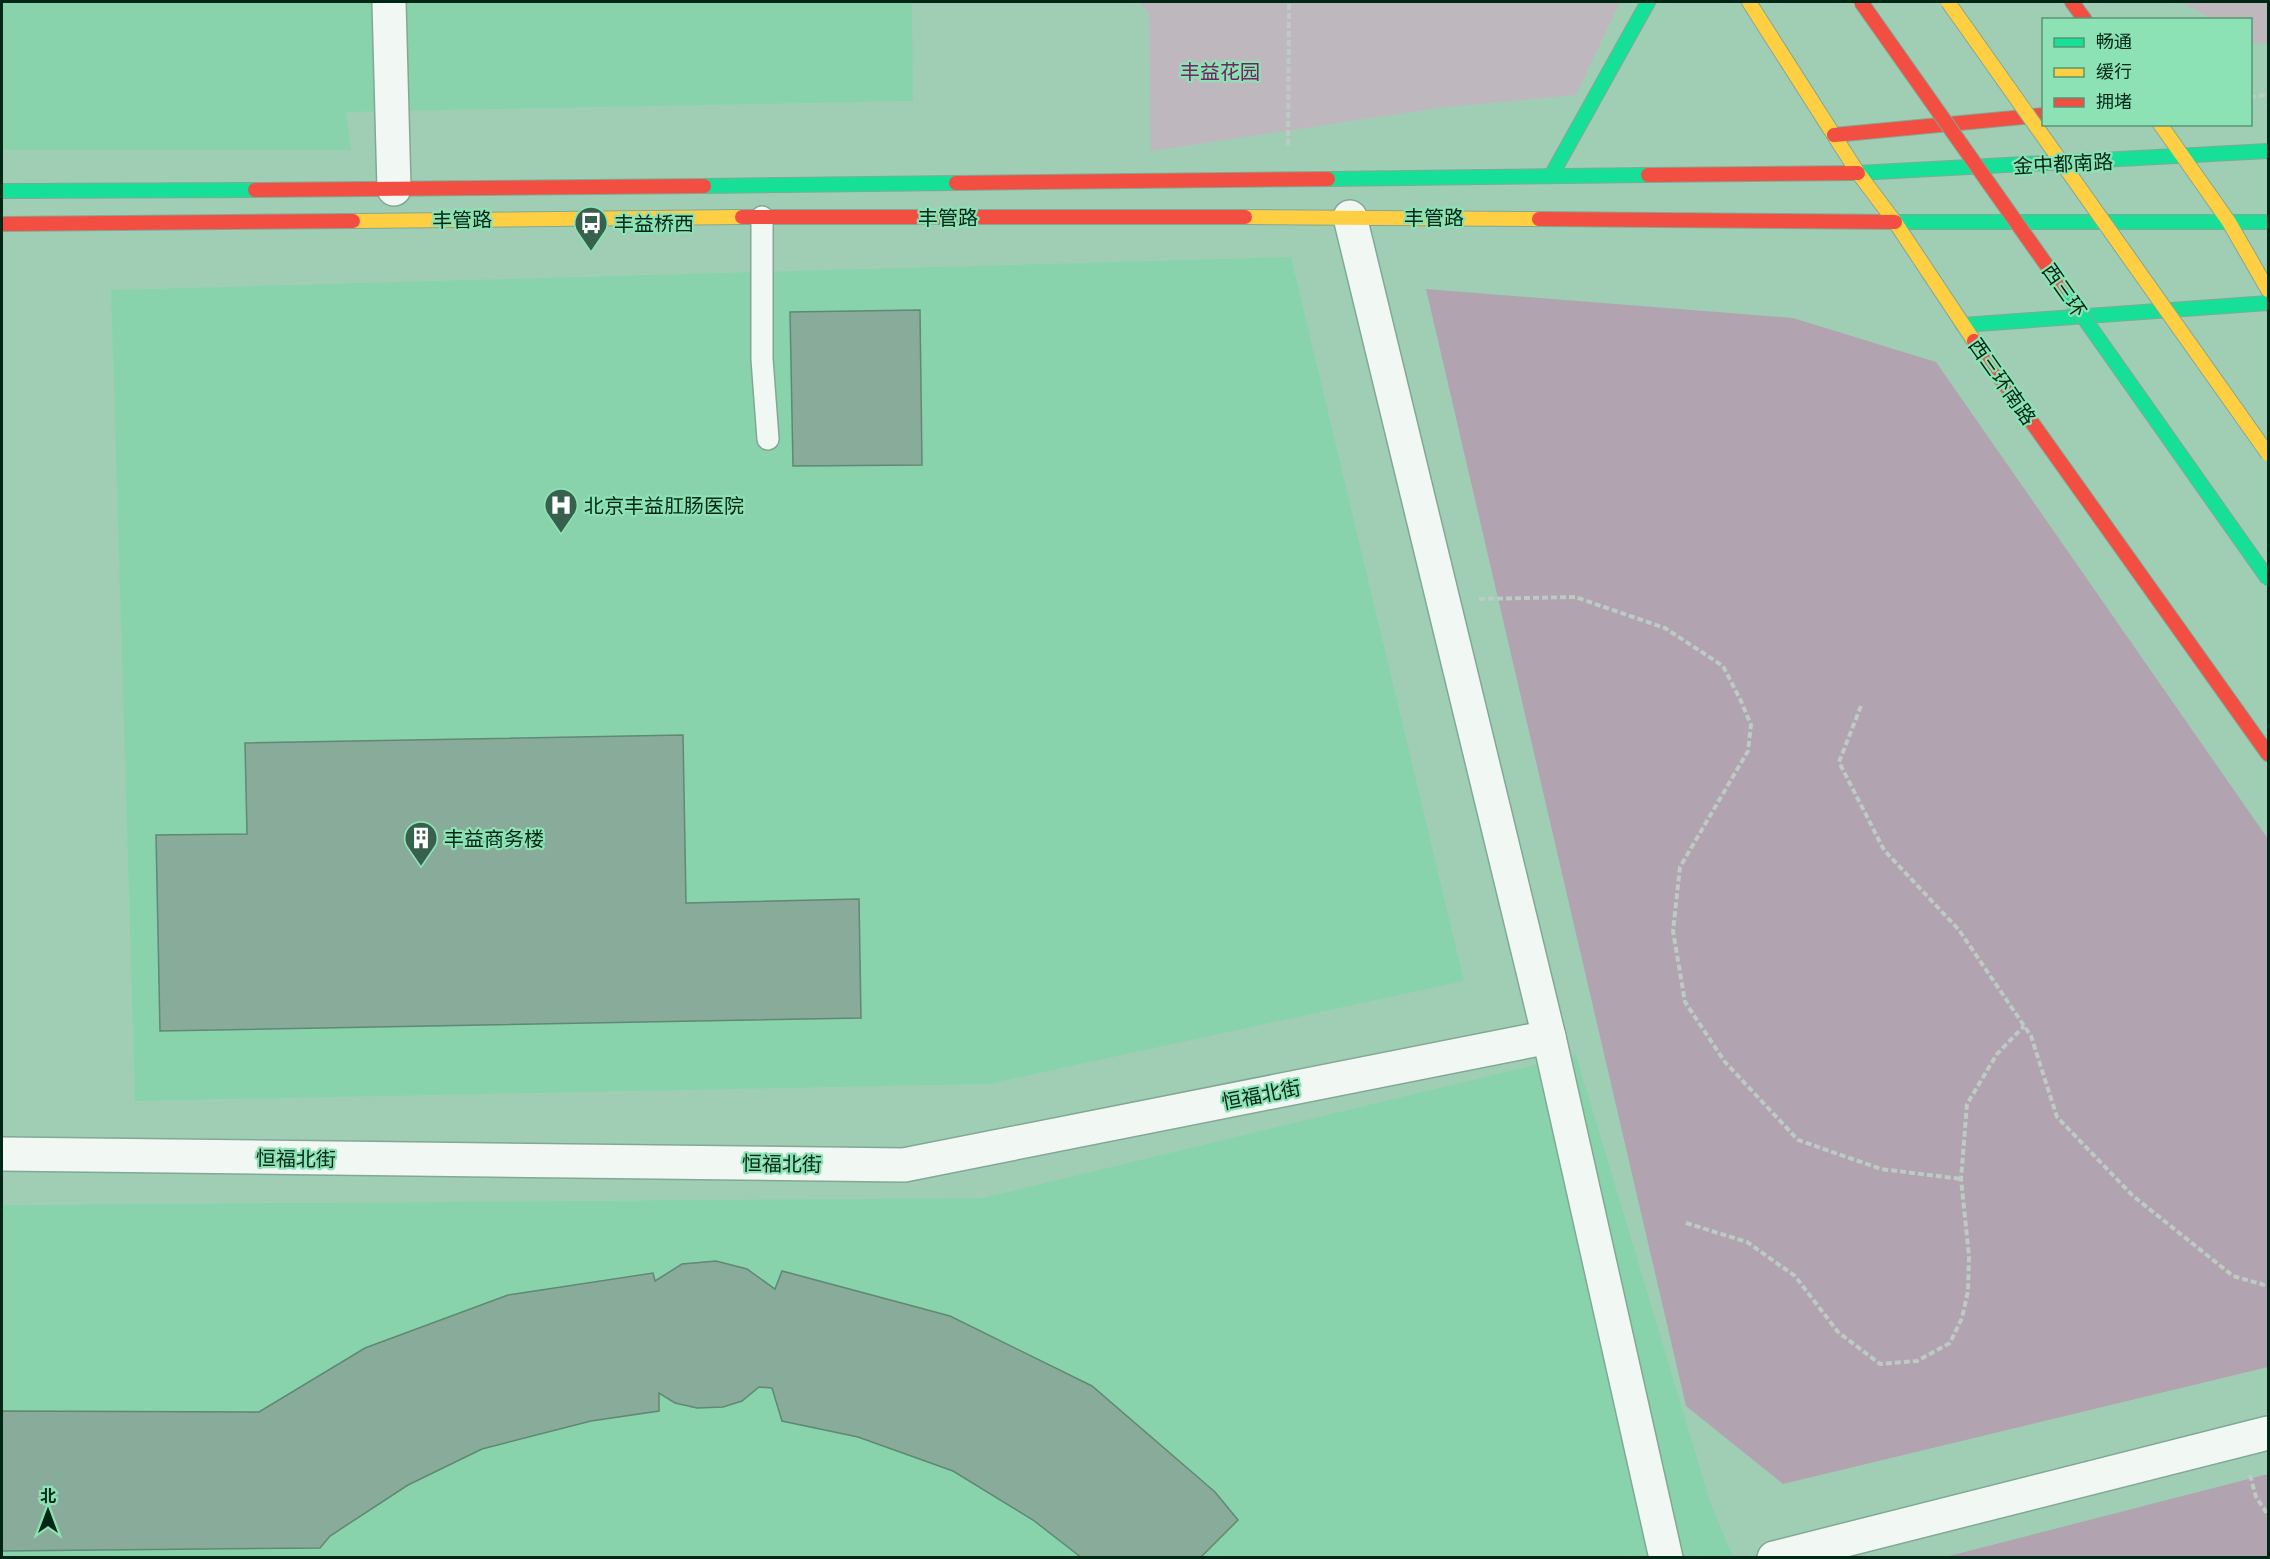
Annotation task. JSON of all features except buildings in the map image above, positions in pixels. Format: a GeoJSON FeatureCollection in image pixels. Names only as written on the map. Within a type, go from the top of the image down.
{"type":"FeatureCollection","features":[{"type":"Feature","properties":{"kind":"main road"},"geometry":{"type":"LineString","coordinates":[[1551,176],[1648,2]]}},
{"type":"Feature","properties":{"kind":"main road","name":"西三环南路"},"geometry":{"type":"LineString","coordinates":[[1749,2],[1858,173],[1895,222],[1963,325],[2268,754]]}},
{"type":"Feature","properties":{"kind":"main road","name":"西三环"},"geometry":{"type":"LineString","coordinates":[[1861,2],[2268,579]]}},
{"type":"Feature","properties":{"kind":"main road"},"geometry":{"type":"LineString","coordinates":[[1948,2],[2268,454]]}},
{"type":"Feature","properties":{"kind":"main road"},"geometry":{"type":"LineString","coordinates":[[2072,2],[2084,18]]}},
{"type":"Feature","properties":{"kind":"main road"},"geometry":{"type":"LineString","coordinates":[[1833,135],[2042,115]]}},
{"type":"Feature","properties":{"kind":"main road"},"geometry":{"type":"LineString","coordinates":[[2161,126],[2229,222],[2268,290]]}},
{"type":"Feature","properties":{"kind":"main road","name":"金中都南路"},"geometry":{"type":"LineString","coordinates":[[1858,173],[2268,151]]}},
{"type":"Feature","properties":{"kind":"main road","name":"丰管路"},"geometry":{"type":"LineString","coordinates":[[2,191],[394,189],[1858,173]]}},
{"type":"Feature","properties":{"kind":"main road","name":"丰管路"},"geometry":{"type":"LineString","coordinates":[[2,224],[762,217],[1350,217],[1895,222]]}},
{"type":"Feature","properties":{"kind":"main road"},"geometry":{"type":"LineString","coordinates":[[1895,222],[2268,222]]}},
{"type":"Feature","properties":{"kind":"main road"},"geometry":{"type":"LineString","coordinates":[[1963,325],[2268,303]]}},
{"type":"Feature","properties":{"kind":"street"},"geometry":{"type":"LineString","coordinates":[[389,2],[394,189]]}},
{"type":"Feature","properties":{"kind":"street"},"geometry":{"type":"LineString","coordinates":[[1350,217],[1549,1036],[1666,1557]]}},
{"type":"Feature","properties":{"kind":"street","name":"恒福北街"},"geometry":{"type":"LineString","coordinates":[[2,1154],[904,1165],[1549,1036]]}},
{"type":"Feature","properties":{"kind":"street"},"geometry":{"type":"LineString","coordinates":[[1774,1557],[2254,1436]]}},
{"type":"Feature","properties":{"kind":"lane"},"geometry":{"type":"LineString","coordinates":[[762,217],[762,359],[768,439]]}},
{"type":"Feature","properties":{"kind":"path"},"geometry":{"type":"LineString","coordinates":[[1287,179],[1289,2]]}},
{"type":"Feature","properties":{"kind":"path"},"geometry":{"type":"LineString","coordinates":[[2252,97],[2268,95]]}},
{"type":"Feature","properties":{"kind":"path"},"geometry":{"type":"LineString","coordinates":[[1475,599],[1575,597],[1665,628],[1724,666],[1751,725],[1748,751],[1680,867],[1673,932],[1685,1002],[1725,1062],[1798,1140],[1881,1169],[1961,1179]]}},
{"type":"Feature","properties":{"kind":"path"},"geometry":{"type":"LineString","coordinates":[[1861,706],[1839,762],[1884,850],[1959,930],[2031,1036],[2057,1117],[2133,1196],[2233,1276],[2268,1286]]}},
{"type":"Feature","properties":{"kind":"path"},"geometry":{"type":"LineString","coordinates":[[1686,1223],[1747,1242],[1795,1276],[1838,1332],[1880,1364],[1917,1361],[1950,1343],[1962,1318],[1968,1291],[1969,1256],[1961,1179],[1967,1104],[1997,1054],[2024,1026]]}},
{"type":"Feature","properties":{"kind":"path"},"geometry":{"type":"LineString","coordinates":[[2254,1436],[2256,1497],[2268,1515]]}},
{"type":"Feature","properties":{"kind":"shaded area"},"geometry":{"type":"Polygon","coordinates":[[[2,2],[912,2],[913,101],[346,112],[351,150],[2,150],[2,2]]]}},
{"type":"Feature","properties":{"kind":"shaded area"},"geometry":{"type":"Polygon","coordinates":[[[1291,257],[1464,981],[988,1084],[135,1101],[111,290],[1291,257]]]}},
{"type":"Feature","properties":{"kind":"shaded area"},"geometry":{"type":"Polygon","coordinates":[[[1426,289],[1793,318],[1936,362],[2268,839],[2268,1367],[1783,1484],[1686,1406],[1426,289]]]}},
{"type":"Feature","properties":{"kind":"shaded area"},"geometry":{"type":"Polygon","coordinates":[[[1576,1055],[1710,1502],[1733,1557],[2,1557],[2,1205],[983,1198],[1576,1055]]]}},
{"type":"Feature","properties":{"kind":"shaded area"},"geometry":{"type":"Polygon","coordinates":[[[2268,1474],[2268,1557],[1945,1557],[2268,1474]]]}},
{"type":"Feature","properties":{"kind":"green space","name":"丰益花园"},"geometry":{"type":"Polygon","coordinates":[[[1139,2],[1620,2],[1576,95],[1439,108],[1151,151],[1149,14],[1139,2]]]}},
{"type":"Feature","properties":{"kind":"green space"},"geometry":{"type":"Polygon","coordinates":[[[2181,2],[2268,2],[2268,43],[2252,43],[2252,18],[2210,18],[2181,2]]]}},
{"type":"Feature","properties":{"kind":"traffic: fast"},"geometry":{"type":"LineString","coordinates":[[1551,176],[1648,2]]}},
{"type":"Feature","properties":{"kind":"traffic: fast"},"geometry":{"type":"LineString","coordinates":[[1858,173],[2268,151]]}},
{"type":"Feature","properties":{"kind":"traffic: fast"},"geometry":{"type":"LineString","coordinates":[[1328,179],[1648,175]]}},
{"type":"Feature","properties":{"kind":"traffic: fast"},"geometry":{"type":"LineString","coordinates":[[704,186],[956,183]]}},
{"type":"Feature","properties":{"kind":"traffic: fast"},"geometry":{"type":"LineString","coordinates":[[2,191],[255,190]]}},
{"type":"Feature","properties":{"kind":"traffic: fast"},"geometry":{"type":"LineString","coordinates":[[1895,222],[2268,222]]}},
{"type":"Feature","properties":{"kind":"traffic: fast"},"geometry":{"type":"LineString","coordinates":[[2062,287],[2268,579]]}},
{"type":"Feature","properties":{"kind":"traffic: fast"},"geometry":{"type":"LineString","coordinates":[[1963,325],[2268,303]]}},
{"type":"Feature","properties":{"kind":"traffic: slow"},"geometry":{"type":"LineString","coordinates":[[1749,2],[1858,173],[1895,222],[1974,341]]}},
{"type":"Feature","properties":{"kind":"traffic: slow"},"geometry":{"type":"LineString","coordinates":[[1948,2],[2268,454]]}},
{"type":"Feature","properties":{"kind":"traffic: slow"},"geometry":{"type":"LineString","coordinates":[[2161,126],[2229,222],[2268,290]]}},
{"type":"Feature","properties":{"kind":"traffic: slow"},"geometry":{"type":"LineString","coordinates":[[353,221],[742,217]]}},
{"type":"Feature","properties":{"kind":"traffic: slow"},"geometry":{"type":"LineString","coordinates":[[1245,217],[1539,219]]}},
{"type":"Feature","properties":{"kind":"traffic: jam"},"geometry":{"type":"LineString","coordinates":[[1861,2],[2062,287]]}},
{"type":"Feature","properties":{"kind":"traffic: jam"},"geometry":{"type":"LineString","coordinates":[[2072,2],[2084,18]]}},
{"type":"Feature","properties":{"kind":"traffic: jam"},"geometry":{"type":"LineString","coordinates":[[1834,135],[2042,115]]}},
{"type":"Feature","properties":{"kind":"traffic: jam"},"geometry":{"type":"LineString","coordinates":[[1648,175],[1858,173]]}},
{"type":"Feature","properties":{"kind":"traffic: jam"},"geometry":{"type":"LineString","coordinates":[[956,183],[1328,179]]}},
{"type":"Feature","properties":{"kind":"traffic: jam"},"geometry":{"type":"LineString","coordinates":[[255,190],[704,186]]}},
{"type":"Feature","properties":{"kind":"traffic: jam"},"geometry":{"type":"LineString","coordinates":[[742,217],[1245,217]]}},
{"type":"Feature","properties":{"kind":"traffic: jam"},"geometry":{"type":"LineString","coordinates":[[1539,219],[1895,222]]}},
{"type":"Feature","properties":{"kind":"traffic: jam"},"geometry":{"type":"LineString","coordinates":[[2,224],[353,221]]}},
{"type":"Feature","properties":{"kind":"traffic: jam"},"geometry":{"type":"LineString","coordinates":[[1974,341],[2268,754]]}},
{"type":"Feature","properties":{"kind":"place","name":"丰益桥西"},"geometry":{"type":"Point","coordinates":[591,252]}},
{"type":"Feature","properties":{"kind":"place","name":"北京丰益肛肠医院"},"geometry":{"type":"Point","coordinates":[561,534]}},
{"type":"Feature","properties":{"kind":"place","name":"丰益商务楼"},"geometry":{"type":"Point","coordinates":[421,867]}}]}
